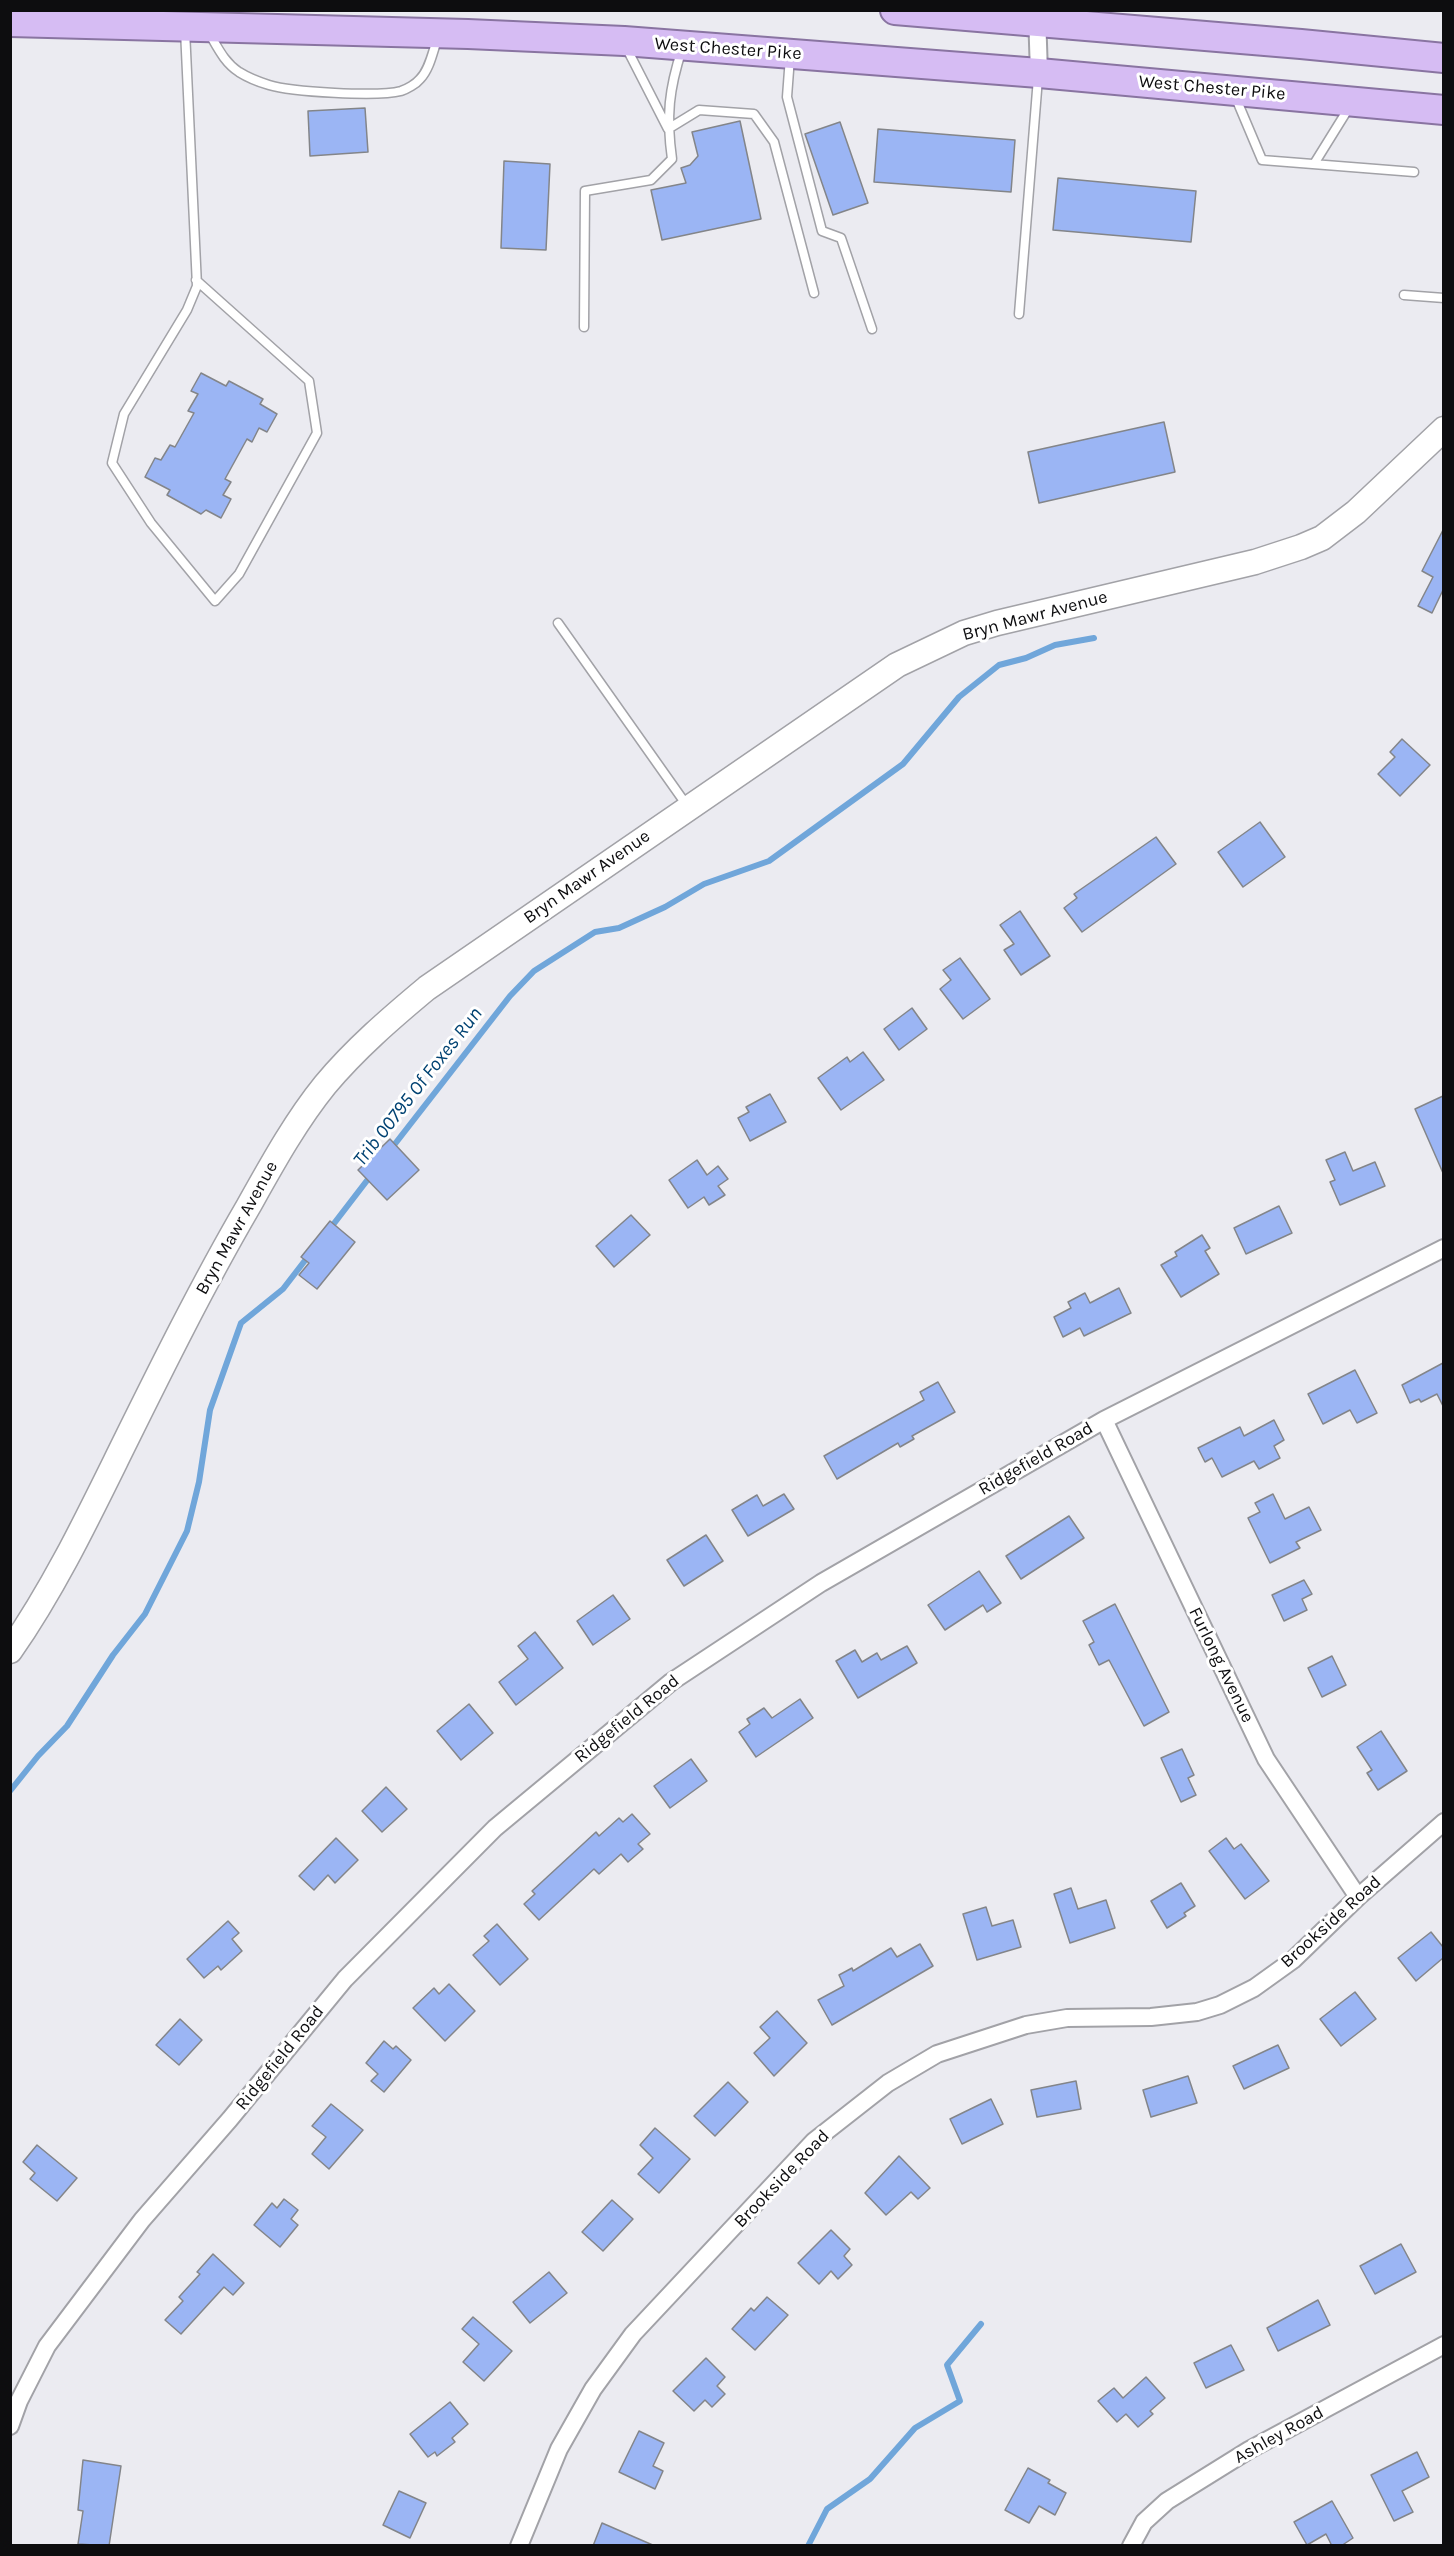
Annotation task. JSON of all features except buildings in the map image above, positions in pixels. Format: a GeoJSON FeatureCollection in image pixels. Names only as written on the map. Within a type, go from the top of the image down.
{"type":"FeatureCollection","features":[{"type":"Feature","properties":{"kind":"highway"},"geometry":{"type":"LineString","coordinates":[[895,10],[1037,16],[1443,58]]}},
{"type":"Feature","properties":{"kind":"highway","name":"West Chester Pike"},"geometry":{"type":"LineString","coordinates":[[10,22],[439,33],[624,41],[1039,73],[1443,110]]}},
{"type":"Feature","properties":{"kind":"main road","name":"Bryn Mawr Avenue"},"geometry":{"type":"LineString","coordinates":[[10,1651],[29,1623],[102,1490],[218,1259],[278,1154],[324,1086],[377,1030],[426,988],[897,665],[964,633],[997,622],[1255,562],[1322,538],[1356,512],[1443,429]]}},
{"type":"Feature","properties":{"kind":"street"},"geometry":{"type":"LineString","coordinates":[[1037,16],[1039,73]]}},
{"type":"Feature","properties":{"kind":"street","name":"Ridgefield Road"},"geometry":{"type":"LineString","coordinates":[[10,2426],[19,2401],[47,2346],[142,2220],[230,2119],[345,1979],[495,1828],[670,1682],[821,1583],[1104,1420],[1443,1248]]}},
{"type":"Feature","properties":{"kind":"street","name":"Furlong Avenue"},"geometry":{"type":"LineString","coordinates":[[1104,1420],[1266,1759],[1358,1898]]}},
{"type":"Feature","properties":{"kind":"street","name":"Brookside Road"},"geometry":{"type":"LineString","coordinates":[[519,2546],[565,2439],[592,2389],[633,2334],[814,2141],[888,2083],[937,2054],[1026,2025],[1067,2018],[1151,2017],[1197,2012],[1220,2005],[1254,1988],[1293,1960],[1443,1822]]}},
{"type":"Feature","properties":{"kind":"street","name":"Ashley Road"},"geometry":{"type":"LineString","coordinates":[[1131,2546],[1144,2522],[1167,2501],[1249,2450],[1443,2345]]}},
{"type":"Feature","properties":{"kind":"lane"},"geometry":{"type":"LineString","coordinates":[[196,27],[226,61],[241,73],[270,86],[339,93],[402,91],[420,80],[439,33]]}},
{"type":"Feature","properties":{"kind":"lane"},"geometry":{"type":"LineString","coordinates":[[196,27],[196,280],[197,286],[188,310],[124,414],[112,463],[151,523],[215,601],[239,574],[317,433],[309,381],[196,280]]}},
{"type":"Feature","properties":{"kind":"lane"},"geometry":{"type":"LineString","coordinates":[[624,41],[668,129]]}},
{"type":"Feature","properties":{"kind":"lane"},"geometry":{"type":"LineString","coordinates":[[584,327],[585,191],[651,180],[672,159],[668,129],[670,84],[683,45]]}},
{"type":"Feature","properties":{"kind":"lane"},"geometry":{"type":"LineString","coordinates":[[791,54],[787,96],[822,231],[841,238],[872,329]]}},
{"type":"Feature","properties":{"kind":"lane"},"geometry":{"type":"LineString","coordinates":[[1019,314],[1039,73]]}},
{"type":"Feature","properties":{"kind":"lane"},"geometry":{"type":"LineString","coordinates":[[1233,90],[1262,160],[1413,172]]}},
{"type":"Feature","properties":{"kind":"lane"},"geometry":{"type":"LineString","coordinates":[[1314,164],[1354,101]]}},
{"type":"Feature","properties":{"kind":"lane"},"geometry":{"type":"LineString","coordinates":[[668,129],[699,110],[754,114],[774,142],[814,293]]}},
{"type":"Feature","properties":{"kind":"lane"},"geometry":{"type":"LineString","coordinates":[[1404,295],[1443,298]]}},
{"type":"Feature","properties":{"kind":"lane"},"geometry":{"type":"LineString","coordinates":[[558,622],[688,807]]}},
{"type":"Feature","properties":{"kind":"waterway","name":"Trib 00795 Of Foxes Run"},"geometry":{"type":"LineString","coordinates":[[391,1149],[510,996],[534,971],[595,932],[619,928],[665,907],[704,884],[769,861],[903,764],[959,697],[999,665],[1026,658],[1055,645],[1094,638]]}},
{"type":"Feature","properties":{"kind":"waterway","name":"Trib 00795 Of Foxes Run"},"geometry":{"type":"LineString","coordinates":[[329,1230],[372,1174]]}},
{"type":"Feature","properties":{"kind":"waterway","name":"Trib 00795 Of Foxes Run"},"geometry":{"type":"LineString","coordinates":[[10,1791],[38,1756],[67,1726],[113,1655],[145,1614],[187,1531],[199,1482],[210,1410],[241,1323],[283,1289],[310,1254]]}},
{"type":"Feature","properties":{"kind":"waterway"},"geometry":{"type":"LineString","coordinates":[[808,2546],[827,2509],[870,2479],[915,2428],[960,2401],[947,2365],[981,2324]]}}]}
